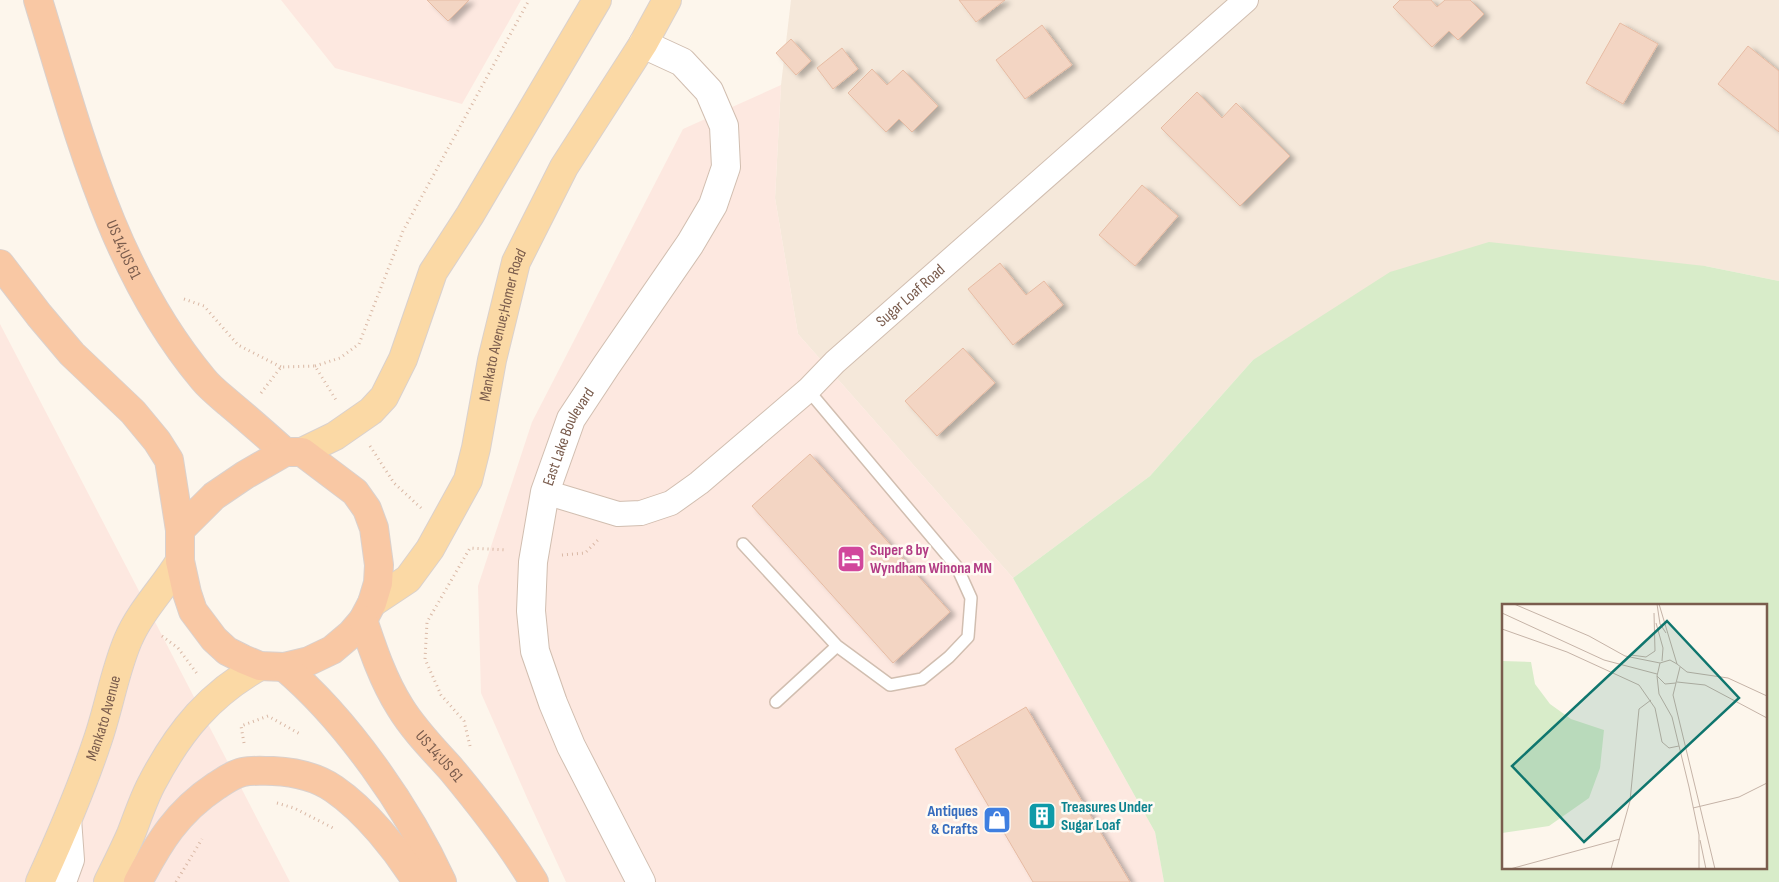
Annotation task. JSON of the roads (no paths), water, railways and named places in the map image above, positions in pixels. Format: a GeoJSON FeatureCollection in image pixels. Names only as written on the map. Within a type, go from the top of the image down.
{"type":"FeatureCollection","features":[{"type":"Feature","properties":{"kind":"highway","name":"US 14;US 61"},"geometry":{"type":"LineString","coordinates":[[38,0],[106,214],[132,269],[163,323],[204,381],[294,452],[355,492],[367,509],[374,528],[380,564],[378,583],[368,611],[352,634],[332,650],[310,661],[272,666]]}},
{"type":"Feature","properties":{"kind":"highway"},"geometry":{"type":"LineString","coordinates":[[0,264],[38,315],[72,354],[133,412],[157,441],[169,460],[180,530],[180,562],[193,611],[214,639],[227,650],[243,659],[272,666],[297,678],[333,716],[366,757],[415,830],[442,882]]}},
{"type":"Feature","properties":{"kind":"highway"},"geometry":{"type":"LineString","coordinates":[[180,530],[214,496],[245,475],[294,452]]}},
{"type":"Feature","properties":{"kind":"highway","name":"US 14;US 61"},"geometry":{"type":"LineString","coordinates":[[368,611],[379,668],[400,707],[418,732],[479,803],[534,882]]}},
{"type":"Feature","properties":{"kind":"highway"},"geometry":{"type":"LineString","coordinates":[[138,882],[157,846],[180,816],[201,796],[241,772],[259,770],[312,778],[333,788],[354,804],[381,834],[418,882]]}},
{"type":"Feature","properties":{"kind":"main road"},"geometry":{"type":"LineString","coordinates":[[294,452],[335,436],[371,411],[384,397],[403,359],[433,272],[475,206],[597,0]]}},
{"type":"Feature","properties":{"kind":"main road","name":"Mankato Avenue;Homer Road"},"geometry":{"type":"LineString","coordinates":[[368,611],[408,579],[430,549],[468,480],[476,448],[492,360],[516,262],[564,167],[643,44],[667,0]]}},
{"type":"Feature","properties":{"kind":"main road","name":"Mankato Avenue"},"geometry":{"type":"LineString","coordinates":[[40,882],[69,819],[98,741],[108,708],[115,672],[128,639],[156,593],[180,562]]}},
{"type":"Feature","properties":{"kind":"main road"},"geometry":{"type":"LineString","coordinates":[[108,882],[130,837],[152,782],[177,740],[215,696],[238,678],[272,666]]}},
{"type":"Feature","properties":{"kind":"street","name":"Sugar Loaf Road"},"geometry":{"type":"LineString","coordinates":[[545,492],[618,514],[641,513],[670,504],[699,483],[808,390],[835,362],[1246,0]]}},
{"type":"Feature","properties":{"kind":"street","name":"East Lake Boulevard"},"geometry":{"type":"LineString","coordinates":[[641,882],[571,746],[553,703],[535,651],[531,611],[533,562],[545,492],[571,420],[690,244],[713,205],[726,167],[724,126],[709,91],[682,62],[643,44]]}},
{"type":"Feature","properties":{"kind":"street"},"geometry":{"type":"LineString","coordinates":[[64,882],[72,860],[69,819]]}},
{"type":"Feature","properties":{"kind":"lane"},"geometry":{"type":"LineString","coordinates":[[743,544],[837,646],[890,684],[922,679],[949,658],[968,637],[971,598],[957,567],[808,390]]}},
{"type":"Feature","properties":{"kind":"lane"},"geometry":{"type":"LineString","coordinates":[[776,702],[837,646]]}},
{"type":"Feature","properties":{"kind":"place","name":"Super 8 by Wyndham Winona MN"},"geometry":{"type":"Point","coordinates":[851,559]}},
{"type":"Feature","properties":{"kind":"place","name":"Treasures Under Sugar Loaf"},"geometry":{"type":"Point","coordinates":[1042,816]}},
{"type":"Feature","properties":{"kind":"place","name":"Antiques & Crafts"},"geometry":{"type":"Point","coordinates":[997,820]}}]}
